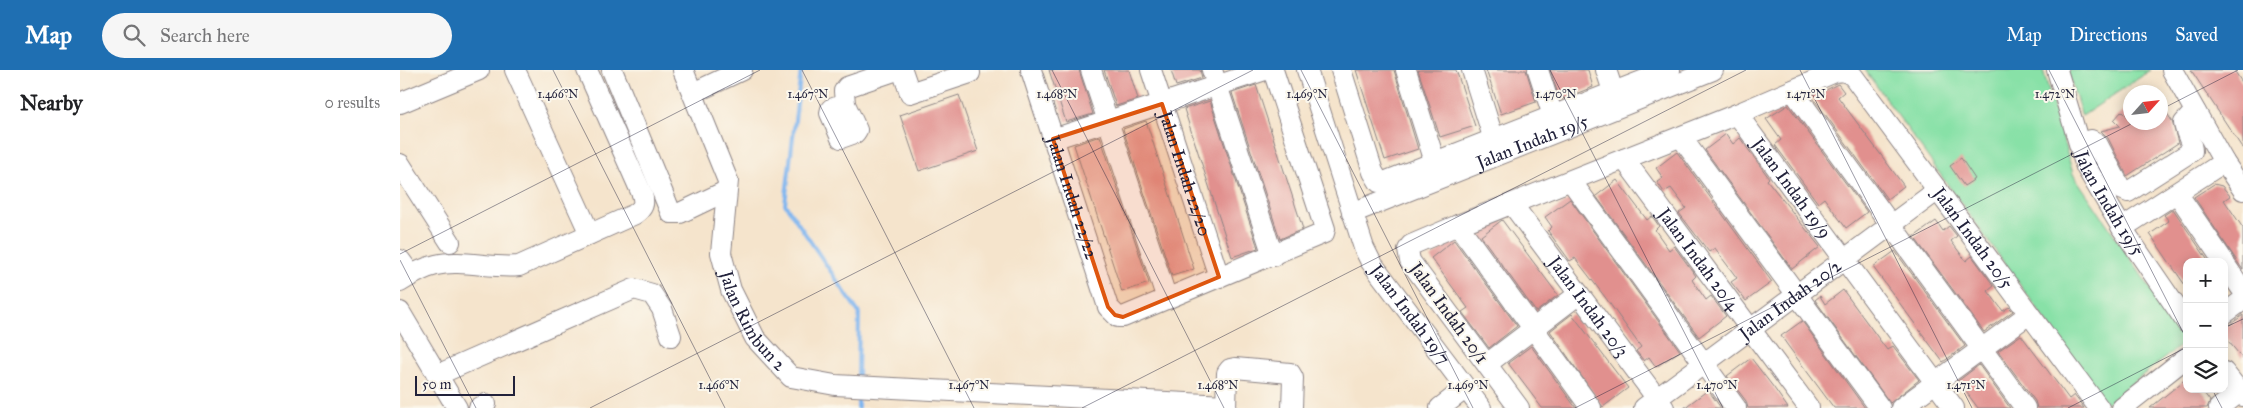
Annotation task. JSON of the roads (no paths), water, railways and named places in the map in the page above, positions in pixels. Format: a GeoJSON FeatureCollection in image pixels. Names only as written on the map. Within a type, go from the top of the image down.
{"type":"FeatureCollection","features":[{"type":"Feature","properties":{"kind":"street"},"geometry":{"type":"LineString","coordinates":[[400,103],[479,70]]}},
{"type":"Feature","properties":{"kind":"street"},"geometry":{"type":"LineString","coordinates":[[515,70],[590,234]]}},
{"type":"Feature","properties":{"kind":"street"},"geometry":{"type":"LineString","coordinates":[[404,272],[437,265],[502,268],[519,266],[635,214],[642,208],[644,201],[587,70]]}},
{"type":"Feature","properties":{"kind":"street"},"geometry":{"type":"LineString","coordinates":[[612,70],[671,213],[680,213],[726,191]]}},
{"type":"Feature","properties":{"kind":"street","name":"Jalan Rimbun 2"},"geometry":{"type":"LineString","coordinates":[[683,70],[728,180],[721,254],[731,290],[755,338],[792,377],[835,385],[886,387],[980,400],[1226,407]]}},
{"type":"Feature","properties":{"kind":"street"},"geometry":{"type":"LineString","coordinates":[[693,93],[742,70]]}},
{"type":"Feature","properties":{"kind":"street"},"geometry":{"type":"LineString","coordinates":[[845,104],[844,91],[847,87],[897,70]]}},
{"type":"Feature","properties":{"kind":"street"},"geometry":{"type":"LineString","coordinates":[[902,70],[910,93],[970,73],[969,70]]}},
{"type":"Feature","properties":{"kind":"street","name":"Jalan Indah 22/22"},"geometry":{"type":"LineString","coordinates":[[1031,70],[1108,307],[1115,315],[1123,317],[1167,300]]}},
{"type":"Feature","properties":{"kind":"street"},"geometry":{"type":"LineString","coordinates":[[1091,70],[1167,300],[1324,233],[1325,229],[1273,70]]}},
{"type":"Feature","properties":{"kind":"street","name":"Jalan Indah 22/20"},"geometry":{"type":"LineString","coordinates":[[1150,70],[1219,277]]}},
{"type":"Feature","properties":{"kind":"street"},"geometry":{"type":"LineString","coordinates":[[1053,139],[1162,104],[1214,78],[1265,70]]}},
{"type":"Feature","properties":{"kind":"street","name":"Jalan Indah 19/7"},"geometry":{"type":"LineString","coordinates":[[1307,70],[1352,213],[1371,262],[1481,408]]}},
{"type":"Feature","properties":{"kind":"street"},"geometry":{"type":"LineString","coordinates":[[1341,70],[1373,172],[1379,182],[1389,180],[1494,140],[1670,70]]}},
{"type":"Feature","properties":{"kind":"street"},"geometry":{"type":"LineString","coordinates":[[1406,70],[1436,162]]}},
{"type":"Feature","properties":{"kind":"street"},"geometry":{"type":"LineString","coordinates":[[1472,70],[1494,140]]}},
{"type":"Feature","properties":{"kind":"street"},"geometry":{"type":"LineString","coordinates":[[1538,70],[1552,116]]}},
{"type":"Feature","properties":{"kind":"street"},"geometry":{"type":"LineString","coordinates":[[1606,70],[1613,92]]}},
{"type":"Feature","properties":{"kind":"street","name":"Jalan Indah 19/5"},"geometry":{"type":"LineString","coordinates":[[1352,213],[1713,70]]}},
{"type":"Feature","properties":{"kind":"street","name":"Jalan Indah 19/5"},"geometry":{"type":"LineString","coordinates":[[2057,70],[2086,167],[2122,228],[2183,317]]}},
{"type":"Feature","properties":{"kind":"street"},"geometry":{"type":"LineString","coordinates":[[2172,70],[2224,162],[2243,190]]}},
{"type":"Feature","properties":{"kind":"street"},"geometry":{"type":"LineString","coordinates":[[1591,408],[1458,224],[1681,137],[1835,72],[1844,71]]}},
{"type":"Feature","properties":{"kind":"street","name":"Jalan Indah 20/5"},"geometry":{"type":"LineString","coordinates":[[1844,71],[1853,76],[2100,408]]}},
{"type":"Feature","properties":{"kind":"street"},"geometry":{"type":"LineString","coordinates":[[1214,78],[1273,256]]}},
{"type":"Feature","properties":{"kind":"street"},"geometry":{"type":"LineString","coordinates":[[1793,91],[2025,408]]}},
{"type":"Feature","properties":{"kind":"street"},"geometry":{"type":"LineString","coordinates":[[2079,142],[2091,140],[2097,143],[2121,189],[2128,192],[2192,151],[2192,143],[2185,131],[2184,122],[2195,110]]}},
{"type":"Feature","properties":{"kind":"street","name":"Jalan Indah 19/9"},"geometry":{"type":"LineString","coordinates":[[1737,114],[1954,408]]}},
{"type":"Feature","properties":{"kind":"street"},"geometry":{"type":"LineString","coordinates":[[1681,137],[1880,408]]}},
{"type":"Feature","properties":{"kind":"street","name":"Jalan Indah 20/4"},"geometry":{"type":"LineString","coordinates":[[1624,159],[1809,408]]}},
{"type":"Feature","properties":{"kind":"street"},"geometry":{"type":"LineString","coordinates":[[2122,228],[2224,162]]}},
{"type":"Feature","properties":{"kind":"street"},"geometry":{"type":"LineString","coordinates":[[400,164],[450,242]]}},
{"type":"Feature","properties":{"kind":"street"},"geometry":{"type":"LineString","coordinates":[[1570,181],[1736,408]]}},
{"type":"Feature","properties":{"kind":"street","name":"Jalan Indah 20/2"},"geometry":{"type":"LineString","coordinates":[[1655,405],[1703,364],[1938,190]]}},
{"type":"Feature","properties":{"kind":"street"},"geometry":{"type":"LineString","coordinates":[[2177,192],[2221,258]]}},
{"type":"Feature","properties":{"kind":"street","name":"Jalan Indah 20/3"},"geometry":{"type":"LineString","coordinates":[[1512,204],[1579,294],[1655,405]]}},
{"type":"Feature","properties":{"kind":"street","name":"Jalan Indah 20/1"},"geometry":{"type":"LineString","coordinates":[[1458,224],[1417,242],[1408,250],[1410,261],[1519,408]]}},
{"type":"Feature","properties":{"kind":"street"},"geometry":{"type":"LineString","coordinates":[[2228,268],[2243,291]]}},
{"type":"Feature","properties":{"kind":"street"},"geometry":{"type":"LineString","coordinates":[[437,375],[634,290],[652,294],[662,309],[671,336]]}},
{"type":"Feature","properties":{"kind":"street"},"geometry":{"type":"LineString","coordinates":[[1487,364],[1579,294]]}},
{"type":"Feature","properties":{"kind":"street"},"geometry":{"type":"LineString","coordinates":[[2228,311],[2243,300]]}},
{"type":"Feature","properties":{"kind":"street"},"geometry":{"type":"LineString","coordinates":[[400,312],[457,408]]}},
{"type":"Feature","properties":{"kind":"street"},"geometry":{"type":"LineString","coordinates":[[1901,408],[2029,314]]}},
{"type":"Feature","properties":{"kind":"street"},"geometry":{"type":"LineString","coordinates":[[2122,408],[2139,401],[2183,361]]}},
{"type":"Feature","properties":{"kind":"street"},"geometry":{"type":"LineString","coordinates":[[1226,407],[1227,373],[1230,369],[1235,368],[1290,373],[1293,378],[1292,408]]}},
{"type":"Feature","properties":{"kind":"street"},"geometry":{"type":"LineString","coordinates":[[2219,408],[2241,394],[2228,377]]}},
{"type":"Feature","properties":{"kind":"street"},"geometry":{"type":"LineString","coordinates":[[1440,408],[1466,388]]}},
{"type":"Feature","properties":{"kind":"waterway"},"geometry":{"type":"LineString","coordinates":[[801,70],[785,204],[859,313],[858,379]]}},
{"type":"Feature","properties":{"kind":"waterway"},"geometry":{"type":"LineString","coordinates":[[858,391],[858,408]]}}]}
